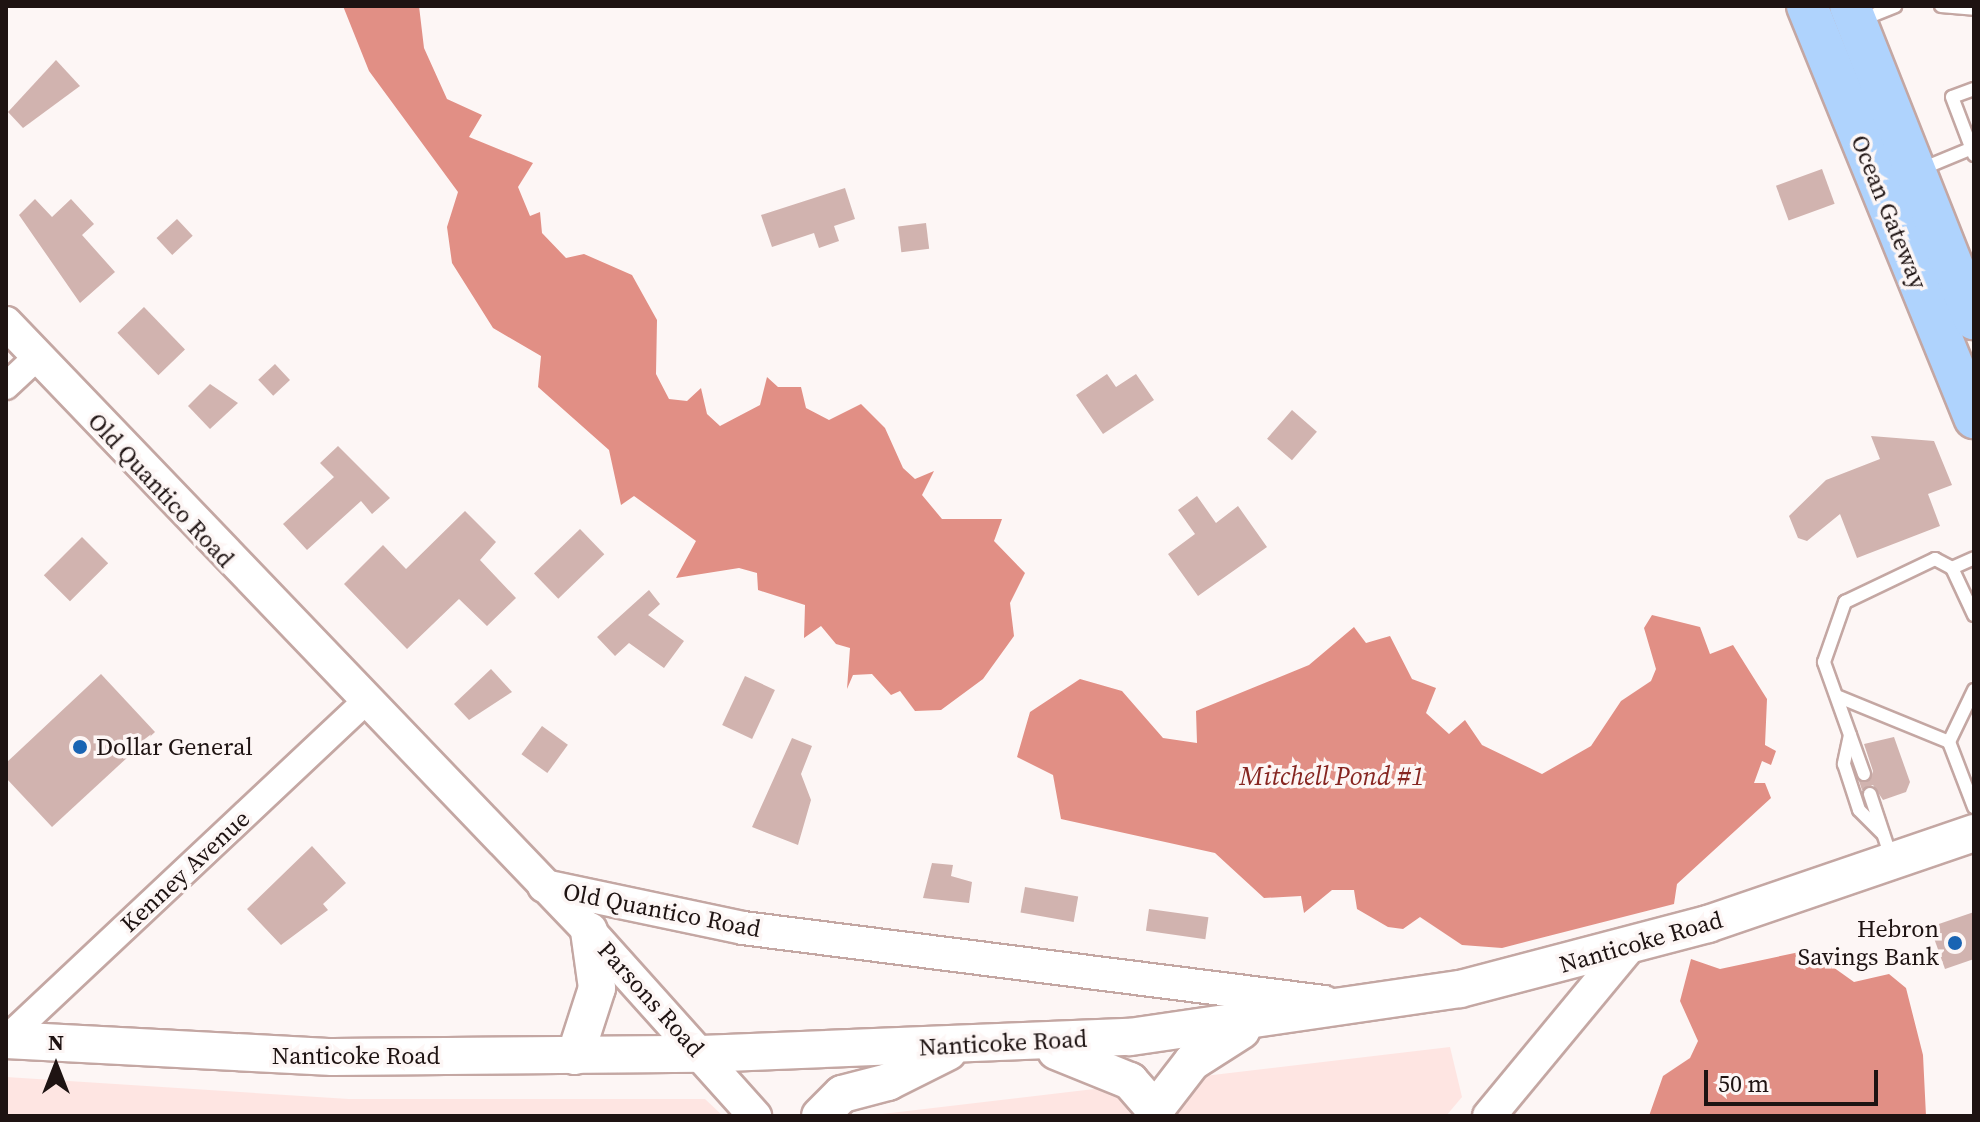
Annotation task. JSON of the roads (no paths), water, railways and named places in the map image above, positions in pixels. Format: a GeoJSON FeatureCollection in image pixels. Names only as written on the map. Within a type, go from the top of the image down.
{"type":"FeatureCollection","features":[{"type":"Feature","properties":{"kind":"main road","name":"Ocean Gateway"},"geometry":{"type":"LineString","coordinates":[[1807,6],[1965,375],[1974,418]]}},
{"type":"Feature","properties":{"kind":"main road","name":"Ocean Gateway"},"geometry":{"type":"LineString","coordinates":[[1875,10],[1916,172],[1974,319]]}},
{"type":"Feature","properties":{"kind":"main road","name":"Nanticoke Road"},"geometry":{"type":"LineString","coordinates":[[6,1039],[248,1055],[575,1056],[1027,1044],[1260,1023],[1363,1007],[1628,948],[1888,848],[1974,833]]}},
{"type":"Feature","properties":{"kind":"main road"},"geometry":{"type":"LineString","coordinates":[[575,1056],[597,988],[589,931]]}},
{"type":"Feature","properties":{"kind":"main road"},"geometry":{"type":"LineString","coordinates":[[1027,1044],[1099,1063],[1130,1081],[1155,1113],[1192,1062],[1221,1038],[1260,1023]]}},
{"type":"Feature","properties":{"kind":"main road"},"geometry":{"type":"LineString","coordinates":[[820,1116],[842,1094],[888,1082],[961,1046]]}},
{"type":"Feature","properties":{"kind":"street","name":"Old Quantico Road"},"geometry":{"type":"LineString","coordinates":[[6,323],[364,703],[543,886],[743,928],[1363,1007]]}},
{"type":"Feature","properties":{"kind":"street"},"geometry":{"type":"LineString","coordinates":[[6,386],[37,357]]}},
{"type":"Feature","properties":{"kind":"street","name":"Kenney Avenue"},"geometry":{"type":"LineString","coordinates":[[6,1039],[364,703]]}},
{"type":"Feature","properties":{"kind":"street","name":"Parsons Road"},"geometry":{"type":"LineString","coordinates":[[543,886],[589,931],[755,1116]]}},
{"type":"Feature","properties":{"kind":"street"},"geometry":{"type":"LineString","coordinates":[[1489,1116],[1628,948]]}},
{"type":"Feature","properties":{"kind":"lane"},"geometry":{"type":"LineString","coordinates":[[1941,6],[1974,9]]}},
{"type":"Feature","properties":{"kind":"lane"},"geometry":{"type":"LineString","coordinates":[[1916,172],[1973,152],[1952,97],[1974,89]]}},
{"type":"Feature","properties":{"kind":"lane"},"geometry":{"type":"LineString","coordinates":[[1952,568],[1974,558]]}},
{"type":"Feature","properties":{"kind":"lane"},"geometry":{"type":"LineString","coordinates":[[1864,774],[1824,662],[1845,602],[1935,559],[1952,568],[1974,615]]}},
{"type":"Feature","properties":{"kind":"lane"},"geometry":{"type":"LineString","coordinates":[[1949,742],[1974,690]]}},
{"type":"Feature","properties":{"kind":"lane"},"geometry":{"type":"LineString","coordinates":[[1839,697],[1949,742],[1974,807]]}},
{"type":"Feature","properties":{"kind":"lane"},"geometry":{"type":"LineString","coordinates":[[1850,731],[1848,775],[1859,810],[1888,848]]}},
{"type":"Feature","properties":{"kind":"lane"},"geometry":{"type":"LineString","coordinates":[[1870,794],[1888,848]]}},
{"type":"Feature","properties":{"kind":"water"},"geometry":{"type":"Polygon","coordinates":[[[343,6],[419,6],[424,48],[447,99],[482,115],[469,137],[533,163],[518,187],[530,216],[540,212],[542,233],[566,258],[584,254],[632,275],[657,320],[656,374],[669,399],[687,401],[701,388],[707,414],[720,426],[760,405],[767,377],[778,387],[801,387],[806,408],[829,420],[861,404],[885,428],[903,468],[915,479],[934,471],[922,495],[942,519],[1002,519],[994,541],[1025,573],[1010,603],[1014,636],[983,679],[941,710],[915,711],[900,691],[891,695],[872,674],[853,675],[847,689],[850,648],[836,644],[821,626],[804,638],[805,605],[758,590],[757,573],[739,568],[676,578],[696,541],[634,496],[621,505],[609,450],[538,387],[541,356],[493,328],[452,263],[447,227],[458,192],[369,71],[343,6]]]}},
{"type":"Feature","properties":{"kind":"water","name":"Mitchell Pond #1"},"geometry":{"type":"Polygon","coordinates":[[[1652,615],[1700,627],[1710,654],[1733,645],[1767,699],[1765,745],[1776,751],[1771,765],[1762,761],[1754,783],[1765,783],[1771,798],[1677,884],[1674,904],[1502,948],[1462,945],[1420,917],[1403,929],[1388,927],[1357,909],[1354,890],[1332,890],[1304,913],[1301,896],[1264,898],[1215,853],[1061,819],[1053,775],[1017,757],[1030,712],[1080,679],[1122,691],[1163,738],[1197,743],[1196,711],[1309,665],[1354,627],[1366,643],[1390,636],[1412,679],[1436,688],[1426,713],[1449,734],[1465,720],[1482,745],[1542,774],[1591,746],[1621,701],[1651,681],[1656,669],[1644,628],[1652,615]]]}},
{"type":"Feature","properties":{"kind":"water"},"geometry":{"type":"Polygon","coordinates":[[[1809,950],[1854,982],[1889,974],[1906,988],[1923,1055],[1926,1116],[1649,1116],[1663,1076],[1690,1058],[1698,1041],[1680,1001],[1691,959],[1720,969],[1809,950]]]}},
{"type":"Feature","properties":{"kind":"place","name":"Dollar General"},"geometry":{"type":"Point","coordinates":[80,747]}},
{"type":"Feature","properties":{"kind":"place","name":"Hebron Savings Bank"},"geometry":{"type":"Point","coordinates":[1955,943]}}]}
